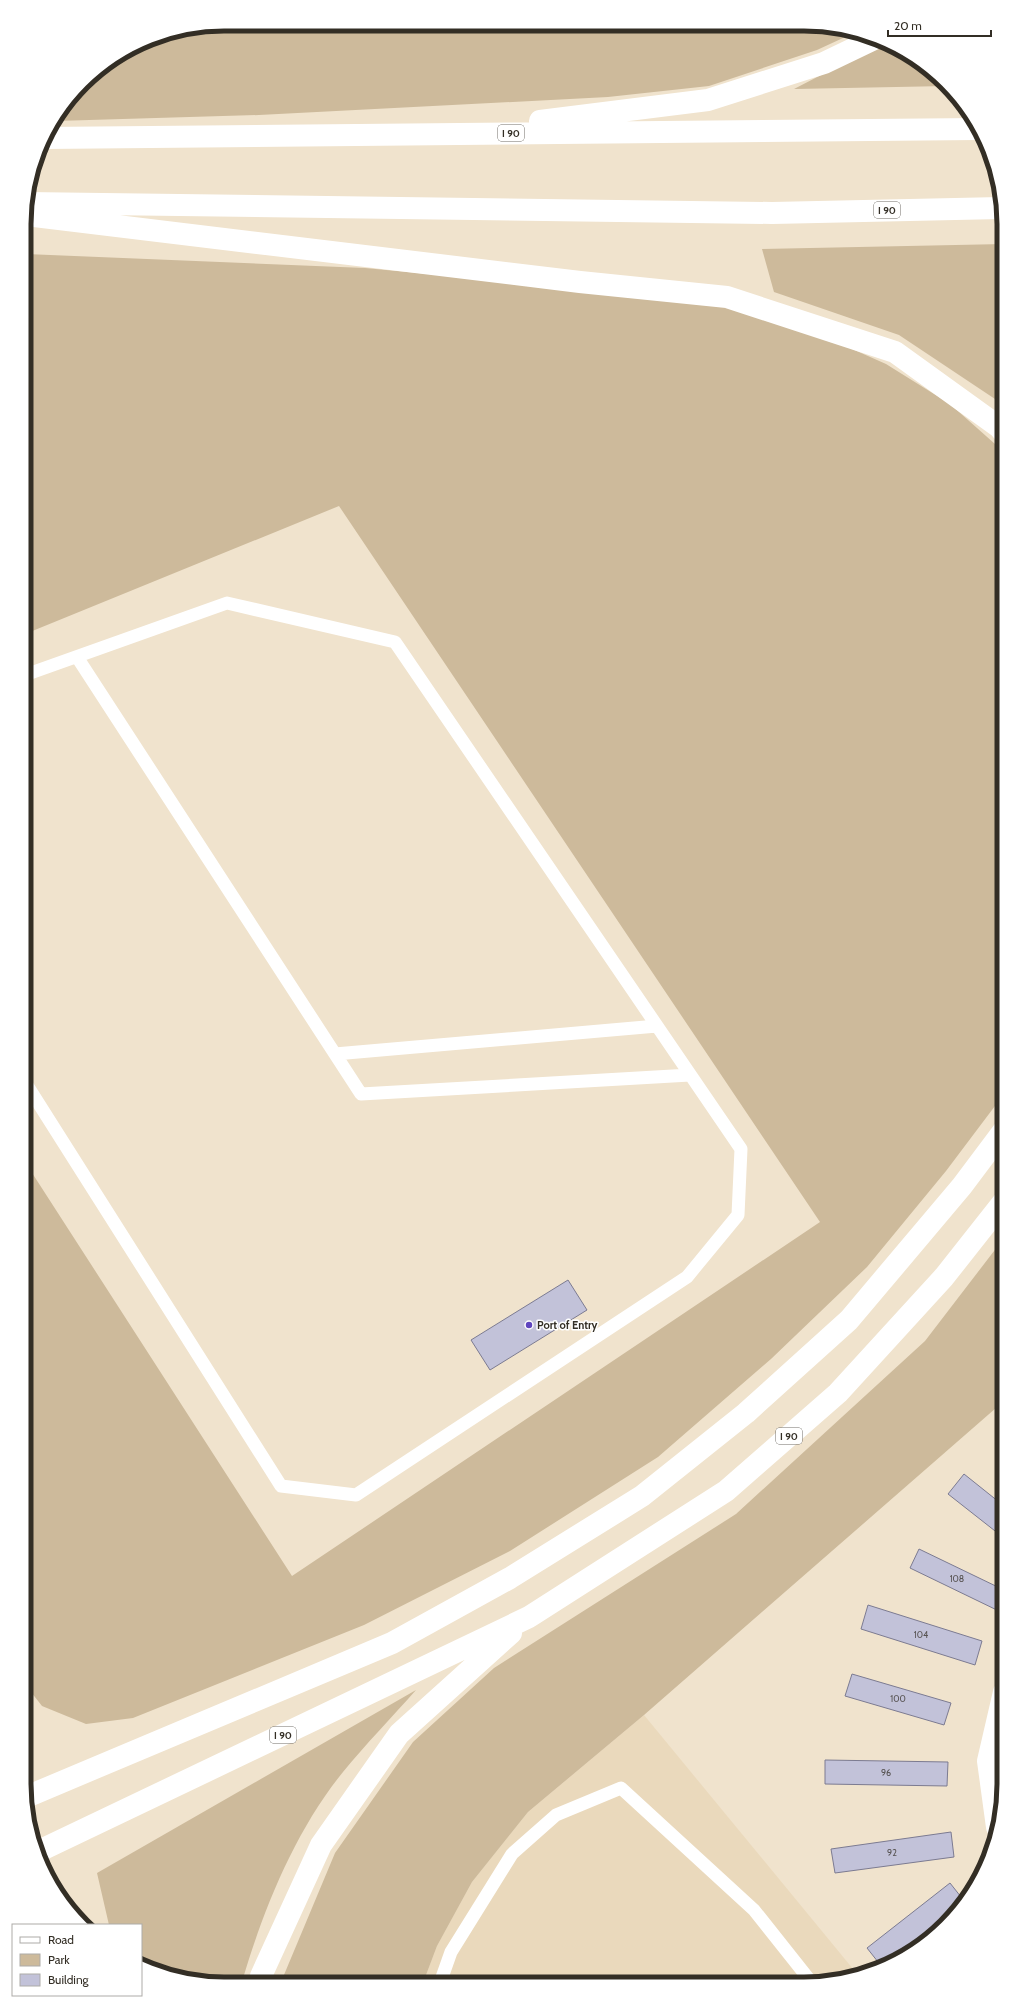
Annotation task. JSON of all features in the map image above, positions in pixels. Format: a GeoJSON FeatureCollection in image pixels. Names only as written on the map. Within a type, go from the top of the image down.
{"type":"FeatureCollection","features":[{"type":"Feature","properties":{"kind":"main road","name":"I 90"},"geometry":{"type":"LineString","coordinates":[[52,137],[524,123],[708,100],[824,63],[868,42]]}},
{"type":"Feature","properties":{"kind":"main road","name":"I 90"},"geometry":{"type":"LineString","coordinates":[[52,137],[972,129]]}},
{"type":"Feature","properties":{"kind":"main road","name":"I 90"},"geometry":{"type":"LineString","coordinates":[[32,203],[772,213],[996,208]]}},
{"type":"Feature","properties":{"kind":"main road"},"geometry":{"type":"LineString","coordinates":[[31,217],[580,282],[727,297],[895,352],[997,426]]}},
{"type":"Feature","properties":{"kind":"main road"},"geometry":{"type":"LineString","coordinates":[[31,1795],[392,1643],[510,1578],[642,1496],[746,1413],[849,1320],[962,1186],[997,1139]]}},
{"type":"Feature","properties":{"kind":"main road","name":"I 90"},"geometry":{"type":"LineString","coordinates":[[42,1849],[529,1617],[726,1491],[838,1393],[944,1277],[997,1210]]}},
{"type":"Feature","properties":{"kind":"main road","name":"I 90"},"geometry":{"type":"LineString","coordinates":[[262,1977],[321,1845],[399,1734],[529,1617]]}},
{"type":"Feature","properties":{"kind":"main road"},"geometry":{"type":"LineString","coordinates":[[995,1810],[988,1761],[997,1722]]}},
{"type":"Feature","properties":{"kind":"lane"},"geometry":{"type":"LineString","coordinates":[[31,673],[227,604],[395,642],[741,1149],[738,1215],[687,1277],[356,1495],[280,1486],[31,1092]]}},
{"type":"Feature","properties":{"kind":"lane"},"geometry":{"type":"LineString","coordinates":[[77,656],[361,1094],[690,1075]]}},
{"type":"Feature","properties":{"kind":"lane"},"geometry":{"type":"LineString","coordinates":[[335,1054],[657,1026]]}},
{"type":"Feature","properties":{"kind":"lane"},"geometry":{"type":"LineString","coordinates":[[442,1977],[451,1952],[512,1854],[556,1815],[621,1788],[754,1910],[807,1977]]}},
{"type":"Feature","properties":{"kind":"shaded area"},"geometry":{"type":"Polygon","coordinates":[[[644,1715],[854,1970],[816,1977],[425,1977],[437,1946],[472,1882],[528,1812],[644,1715]]]}},
{"type":"Feature","properties":{"kind":"green space"},"geometry":{"type":"Polygon","coordinates":[[[212,31],[816,31],[847,36],[817,50],[709,86],[608,97],[259,115],[62,121],[79,97],[97,79],[128,57],[162,41],[212,31]]]}},
{"type":"Feature","properties":{"kind":"green space"},"geometry":{"type":"Polygon","coordinates":[[[878,46],[911,64],[938,86],[794,89],[878,46]]]}},
{"type":"Feature","properties":{"kind":"green space"},"geometry":{"type":"Polygon","coordinates":[[[997,244],[997,400],[899,335],[774,292],[762,249],[997,244]]]}},
{"type":"Feature","properties":{"kind":"green space"},"geometry":{"type":"Polygon","coordinates":[[[31,254],[365,268],[726,302],[816,333],[886,364],[950,404],[997,446],[997,1103],[946,1171],[867,1267],[771,1359],[658,1457],[510,1551],[364,1625],[133,1718],[86,1724],[42,1706],[31,1692],[31,1171],[292,1576],[820,1222],[339,506],[31,632],[31,254]]]}},
{"type":"Feature","properties":{"kind":"green space"},"geometry":{"type":"Polygon","coordinates":[[[997,1247],[997,1407],[644,1715],[528,1812],[472,1882],[437,1946],[425,1977],[283,1977],[335,1853],[413,1742],[494,1668],[736,1514],[925,1341],[997,1247]]]}},
{"type":"Feature","properties":{"kind":"green space"},"geometry":{"type":"Polygon","coordinates":[[[416,1690],[343,1772],[310,1820],[295,1845],[282,1872],[260,1927],[243,1977],[212,1977],[187,1973],[162,1967],[142,1958],[142,1924],[109,1924],[97,1873],[416,1690]]]}},
{"type":"Feature","properties":{"kind":"building","name":"Port of Entry"},"geometry":{"type":"Polygon","coordinates":[[[568,1280],[587,1310],[490,1370],[471,1340],[568,1280]]]}},
{"type":"Feature","properties":{"kind":"building"},"geometry":{"type":"Polygon","coordinates":[[[964,1474],[997,1500],[997,1532],[948,1494],[964,1474]]]}},
{"type":"Feature","properties":{"kind":"building"},"geometry":{"type":"Polygon","coordinates":[[[919,1549],[997,1587],[997,1610],[910,1568],[919,1549]]]}},
{"type":"Feature","properties":{"kind":"building"},"geometry":{"type":"Polygon","coordinates":[[[868,1605],[982,1641],[975,1665],[861,1629],[868,1605]]]}},
{"type":"Feature","properties":{"kind":"building"},"geometry":{"type":"Polygon","coordinates":[[[852,1674],[951,1703],[944,1725],[845,1696],[852,1674]]]}},
{"type":"Feature","properties":{"kind":"building"},"geometry":{"type":"Polygon","coordinates":[[[825,1760],[948,1762],[947,1786],[825,1784],[825,1760]]]}},
{"type":"Feature","properties":{"kind":"building"},"geometry":{"type":"Polygon","coordinates":[[[951,1832],[954,1857],[835,1873],[831,1849],[951,1832]]]}},
{"type":"Feature","properties":{"kind":"building"},"geometry":{"type":"Polygon","coordinates":[[[950,1883],[960,1896],[949,1911],[931,1929],[900,1951],[878,1962],[867,1948],[950,1883]]]}},
{"type":"Feature","properties":{"kind":"place","name":"Port of Entry"},"geometry":{"type":"Point","coordinates":[529,1325]}}]}
